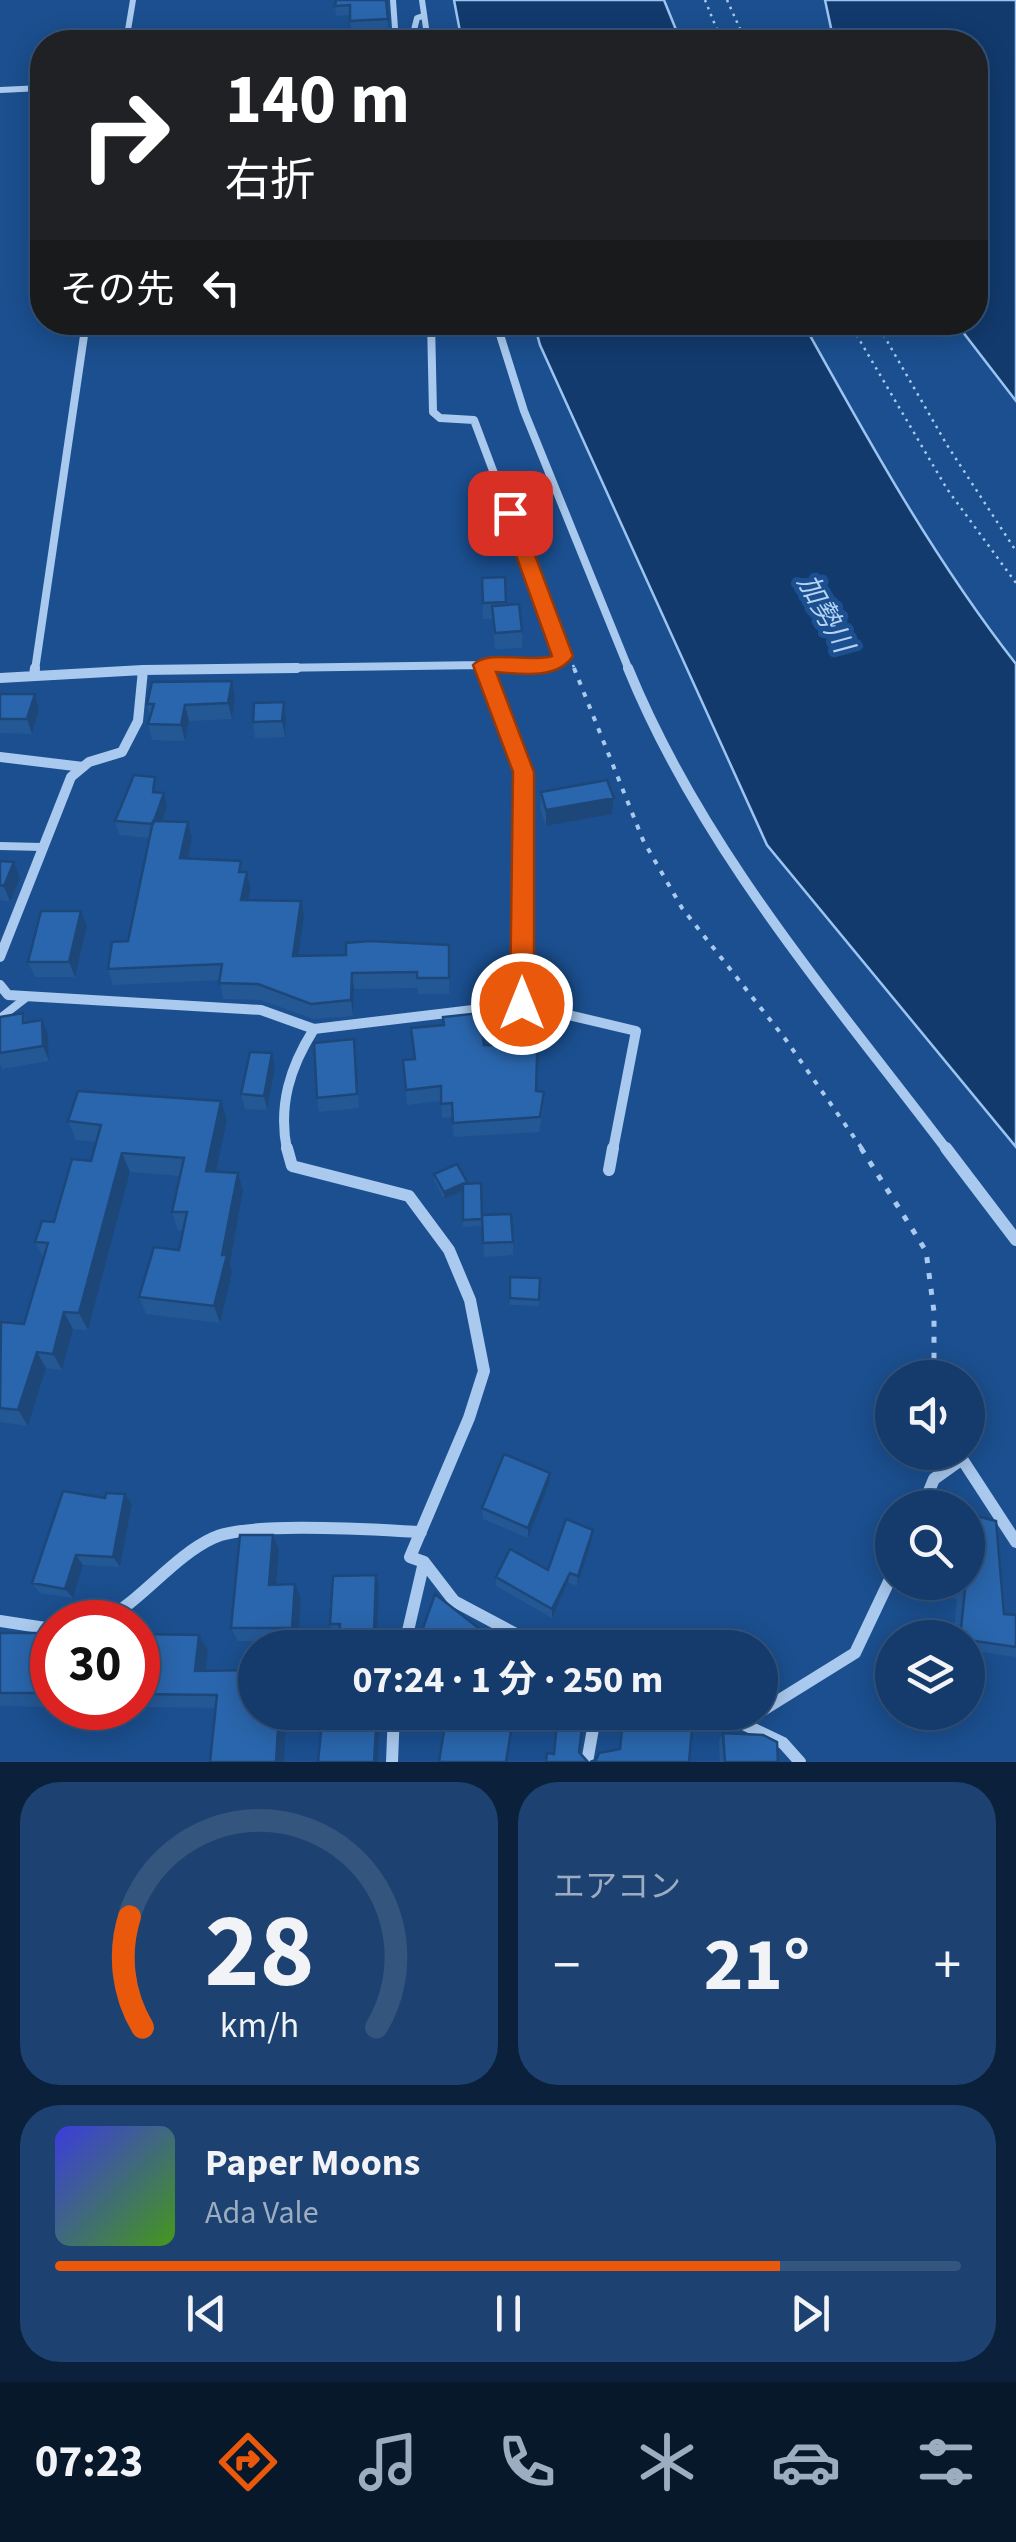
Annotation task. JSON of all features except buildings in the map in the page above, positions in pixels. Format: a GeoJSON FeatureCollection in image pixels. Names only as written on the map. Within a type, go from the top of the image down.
{"type":"FeatureCollection","features":[{"type":"Feature","properties":{"kind":"street"},"geometry":{"type":"LineString","coordinates":[[128,30],[133,0]]}},
{"type":"Feature","properties":{"kind":"street"},"geometry":{"type":"LineString","coordinates":[[392,0],[395,30]]}},
{"type":"Feature","properties":{"kind":"street"},"geometry":{"type":"LineString","coordinates":[[422,0],[426,30]]}},
{"type":"Feature","properties":{"kind":"street"},"geometry":{"type":"LineString","coordinates":[[414,30],[417,18],[423,16]]}},
{"type":"Feature","properties":{"kind":"street"},"geometry":{"type":"LineString","coordinates":[[0,90],[30,89]]}},
{"type":"Feature","properties":{"kind":"street"},"geometry":{"type":"LineString","coordinates":[[34,675],[84,335]]}},
{"type":"Feature","properties":{"kind":"street"},"geometry":{"type":"LineString","coordinates":[[0,678],[143,670],[483,665],[532,668],[557,663],[562,656],[474,420],[440,418],[433,412],[431,335]]}},
{"type":"Feature","properties":{"kind":"street"},"geometry":{"type":"LineString","coordinates":[[500,335],[524,411],[633,680],[669,757],[731,866],[1016,1240]]}},
{"type":"Feature","properties":{"kind":"street"},"geometry":{"type":"LineString","coordinates":[[483,665],[523,772],[522,1004]]}},
{"type":"Feature","properties":{"kind":"street"},"geometry":{"type":"LineString","coordinates":[[0,958],[70,777],[122,752],[138,720],[143,670]]}},
{"type":"Feature","properties":{"kind":"street"},"geometry":{"type":"LineString","coordinates":[[0,758],[84,767]]}},
{"type":"Feature","properties":{"kind":"street"},"geometry":{"type":"LineString","coordinates":[[0,985],[8,996],[261,1010],[314,1029],[522,1004],[636,1031],[609,1170]]}},
{"type":"Feature","properties":{"kind":"street"},"geometry":{"type":"LineString","coordinates":[[314,1029],[286,1080],[281,1137],[292,1166],[409,1196],[449,1250],[470,1300],[484,1371],[469,1418],[410,1557],[424,1562],[454,1600],[509,1630]]}},
{"type":"Feature","properties":{"kind":"street"},"geometry":{"type":"LineString","coordinates":[[930,1490],[934,1480],[962,1459],[982,1490]]}},
{"type":"Feature","properties":{"kind":"street"},"geometry":{"type":"LineString","coordinates":[[985,1494],[1016,1542]]}},
{"type":"Feature","properties":{"kind":"street"},"geometry":{"type":"LineString","coordinates":[[138,1600],[216,1535],[356,1528],[421,1532]]}},
{"type":"Feature","properties":{"kind":"street"},"geometry":{"type":"LineString","coordinates":[[408,1630],[424,1562]]}},
{"type":"Feature","properties":{"kind":"street"},"geometry":{"type":"LineString","coordinates":[[778,1700],[854,1652],[880,1600]]}},
{"type":"Feature","properties":{"kind":"street"},"geometry":{"type":"LineString","coordinates":[[0,1621],[30,1625]]}},
{"type":"Feature","properties":{"kind":"street"},"geometry":{"type":"LineString","coordinates":[[392,1762],[393,1730]]}},
{"type":"Feature","properties":{"kind":"street"},"geometry":{"type":"LineString","coordinates":[[587,1762],[593,1730]]}},
{"type":"Feature","properties":{"kind":"street"},"geometry":{"type":"LineString","coordinates":[[756,1730],[783,1743],[800,1762]]}},
{"type":"Feature","properties":{"kind":"lane"},"geometry":{"type":"LineString","coordinates":[[0,846],[42,847]]}},
{"type":"Feature","properties":{"kind":"lane"},"geometry":{"type":"LineString","coordinates":[[0,1018],[27,997]]}},
{"type":"Feature","properties":{"kind":"path"},"geometry":{"type":"LineString","coordinates":[[705,0],[717,30]]}},
{"type":"Feature","properties":{"kind":"path"},"geometry":{"type":"LineString","coordinates":[[727,0],[741,30]]}},
{"type":"Feature","properties":{"kind":"path"},"geometry":{"type":"LineString","coordinates":[[857,335],[947,489],[1016,583]]}},
{"type":"Feature","properties":{"kind":"path"},"geometry":{"type":"LineString","coordinates":[[884,335],[947,445],[1016,551]]}},
{"type":"Feature","properties":{"kind":"path"},"geometry":{"type":"LineString","coordinates":[[562,656],[571,661],[585,689],[643,840],[682,908],[786,1040],[878,1171],[926,1251],[934,1312],[934,1360]]}},
{"type":"Feature","properties":{"kind":"water"},"geometry":{"type":"Polygon","coordinates":[[[454,0],[664,0],[676,30],[460,30],[454,0]]]}},
{"type":"Feature","properties":{"kind":"water"},"geometry":{"type":"Polygon","coordinates":[[[825,0],[1016,0],[1016,401],[965,335],[988,335],[988,30],[831,30],[825,0]]]}},
{"type":"Feature","properties":{"kind":"water","name":"加勢川"},"geometry":{"type":"Polygon","coordinates":[[[537,335],[810,335],[929,540],[1016,664],[1016,1147],[767,845],[537,335]]]}},
{"type":"Feature","properties":{"kind":"route"},"geometry":{"type":"LineString","coordinates":[[510,513],[562,656],[557,663],[532,668],[483,665],[523,772],[522,1004]]}}]}
